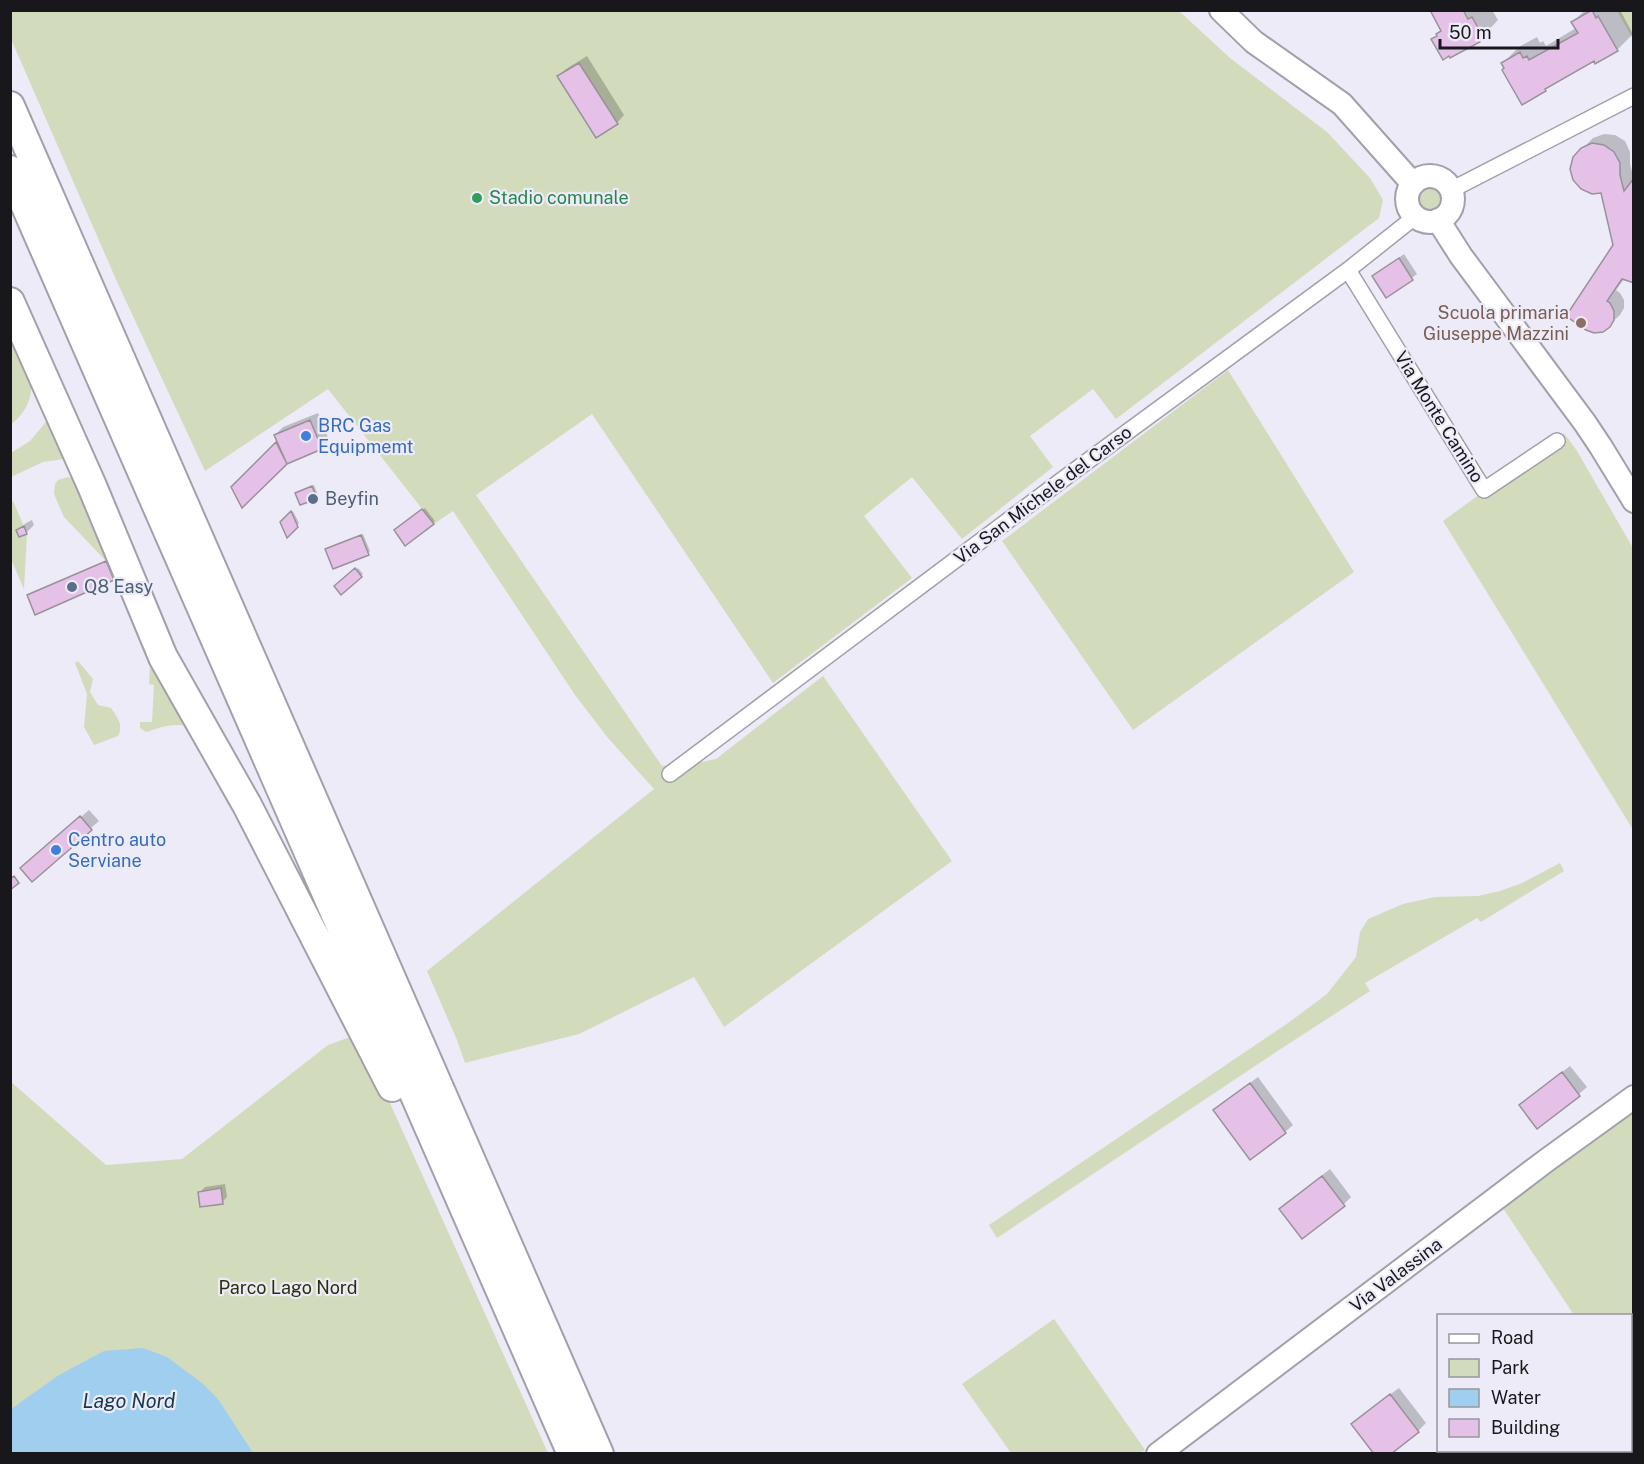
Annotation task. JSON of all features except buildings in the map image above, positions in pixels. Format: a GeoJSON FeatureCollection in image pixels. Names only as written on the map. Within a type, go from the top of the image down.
{"type":"FeatureCollection","features":[{"type":"Feature","properties":{"kind":"highway"},"geometry":{"type":"LineString","coordinates":[[10,106],[598,1454]]}},
{"type":"Feature","properties":{"kind":"highway"},"geometry":{"type":"LineString","coordinates":[[10,170],[572,1454]]}},
{"type":"Feature","properties":{"kind":"highway"},"geometry":{"type":"LineString","coordinates":[[10,302],[92,486],[163,657],[247,806],[356,1014],[419,1141],[518,1364],[524,1372],[542,1385]]}},
{"type":"Feature","properties":{"kind":"street"},"geometry":{"type":"LineString","coordinates":[[1221,10],[1254,42],[1342,104],[1413,184]]}},
{"type":"Feature","properties":{"kind":"street"},"geometry":{"type":"LineString","coordinates":[[1451,190],[1634,96]]}},
{"type":"Feature","properties":{"kind":"street"},"geometry":{"type":"LineString","coordinates":[[1434,176],[1441,179],[1451,190],[1453,202],[1449,211],[1438,220],[1424,221],[1410,209],[1407,199],[1409,191],[1419,179],[1434,176]]}},
{"type":"Feature","properties":{"kind":"street","name":"Via San Michele del Carso"},"geometry":{"type":"LineString","coordinates":[[670,774],[1070,474],[1348,270],[1416,216]]}},
{"type":"Feature","properties":{"kind":"street"},"geometry":{"type":"LineString","coordinates":[[1438,220],[1461,256],[1585,423],[1634,501]]}},
{"type":"Feature","properties":{"kind":"street","name":"Via Monte Camino"},"geometry":{"type":"LineString","coordinates":[[1348,270],[1484,490],[1557,441]]}},
{"type":"Feature","properties":{"kind":"street","name":"Via Valassina"},"geometry":{"type":"LineString","coordinates":[[1158,1454],[1546,1160],[1634,1097]]}},
{"type":"Feature","properties":{"kind":"green space"},"geometry":{"type":"Polygon","coordinates":[[[10,11],[1179,11],[1230,58],[1327,132],[1370,178],[1383,200],[1379,218],[1116,419],[1093,389],[1030,436],[1053,467],[962,539],[912,477],[864,516],[912,578],[773,683],[592,414],[476,495],[662,766],[716,759],[823,676],[952,861],[724,1027],[694,977],[579,1034],[465,1063],[427,971],[654,789],[608,738],[575,695],[453,511],[434,524],[328,389],[205,471],[118,284],[11,39],[10,11]]]}},
{"type":"Feature","properties":{"kind":"green space"},"geometry":{"type":"Polygon","coordinates":[[[1617,11],[1633,11],[1633,39],[1617,11]]]}},
{"type":"Feature","properties":{"kind":"green space"},"geometry":{"type":"Polygon","coordinates":[[[1430,185],[1440,189],[1444,199],[1440,209],[1430,213],[1420,209],[1416,199],[1420,189],[1430,185]]]}},
{"type":"Feature","properties":{"kind":"green space"},"geometry":{"type":"Polygon","coordinates":[[[10,330],[31,383],[26,406],[11,424],[10,330]]]}},
{"type":"Feature","properties":{"kind":"green space"},"geometry":{"type":"Polygon","coordinates":[[[1228,370],[1354,572],[1133,730],[1002,541],[1228,370]]]}},
{"type":"Feature","properties":{"kind":"green space"},"geometry":{"type":"Polygon","coordinates":[[[46,422],[49,422],[65,458],[43,462],[11,477],[11,453],[30,441],[46,422]]]}},
{"type":"Feature","properties":{"kind":"green space"},"geometry":{"type":"Polygon","coordinates":[[[1564,433],[1577,451],[1633,548],[1632,828],[1443,521],[1564,433]]]}},
{"type":"Feature","properties":{"kind":"green space"},"geometry":{"type":"Polygon","coordinates":[[[68,477],[74,479],[189,726],[172,725],[146,732],[140,728],[140,722],[152,722],[154,685],[149,684],[150,665],[106,561],[64,517],[54,494],[55,484],[58,480],[68,477]]]}},
{"type":"Feature","properties":{"kind":"green space"},"geometry":{"type":"Polygon","coordinates":[[[10,499],[14,503],[27,534],[24,589],[11,559],[10,499]]]}},
{"type":"Feature","properties":{"kind":"green space"},"geometry":{"type":"Polygon","coordinates":[[[78,661],[93,679],[90,692],[98,705],[111,708],[120,725],[118,736],[94,745],[84,727],[87,694],[75,663],[78,661]]]}},
{"type":"Feature","properties":{"kind":"green space"},"geometry":{"type":"Polygon","coordinates":[[[1560,863],[1564,871],[1481,922],[1477,918],[1365,983],[1370,991],[997,1238],[989,1225],[1288,1023],[1327,994],[1356,957],[1360,932],[1368,919],[1403,904],[1435,897],[1478,896],[1500,891],[1522,883],[1560,863]]]}},
{"type":"Feature","properties":{"kind":"green space","name":"Parco Lago Nord"},"geometry":{"type":"Polygon","coordinates":[[[353,1036],[384,1090],[548,1453],[11,1453],[10,1081],[106,1165],[182,1159],[328,1045],[353,1036]]]}},
{"type":"Feature","properties":{"kind":"green space"},"geometry":{"type":"Polygon","coordinates":[[[1633,1104],[1633,1381],[1632,1314],[1573,1314],[1499,1202],[1633,1104]]]}},
{"type":"Feature","properties":{"kind":"green space"},"geometry":{"type":"Polygon","coordinates":[[[1054,1319],[1145,1450],[1138,1454],[1011,1453],[962,1384],[1054,1319]]]}},
{"type":"Feature","properties":{"kind":"water","name":"Lago Nord"},"geometry":{"type":"Polygon","coordinates":[[[143,1348],[167,1357],[202,1383],[218,1399],[253,1453],[11,1453],[11,1409],[59,1375],[104,1351],[143,1348]]]}},
{"type":"Feature","properties":{"kind":"place","name":"Stadio comunale"},"geometry":{"type":"Point","coordinates":[477,198]}},
{"type":"Feature","properties":{"kind":"place","name":"Scuola primaria Giuseppe Mazzini"},"geometry":{"type":"Point","coordinates":[1581,323]}},
{"type":"Feature","properties":{"kind":"place","name":"BRC Gas Equipmemt"},"geometry":{"type":"Point","coordinates":[306,436]}},
{"type":"Feature","properties":{"kind":"place","name":"Beyfin"},"geometry":{"type":"Point","coordinates":[313,499]}},
{"type":"Feature","properties":{"kind":"place","name":"Q8 Easy"},"geometry":{"type":"Point","coordinates":[72,587]}},
{"type":"Feature","properties":{"kind":"place","name":"Centro auto Serviane"},"geometry":{"type":"Point","coordinates":[56,850]}}]}
